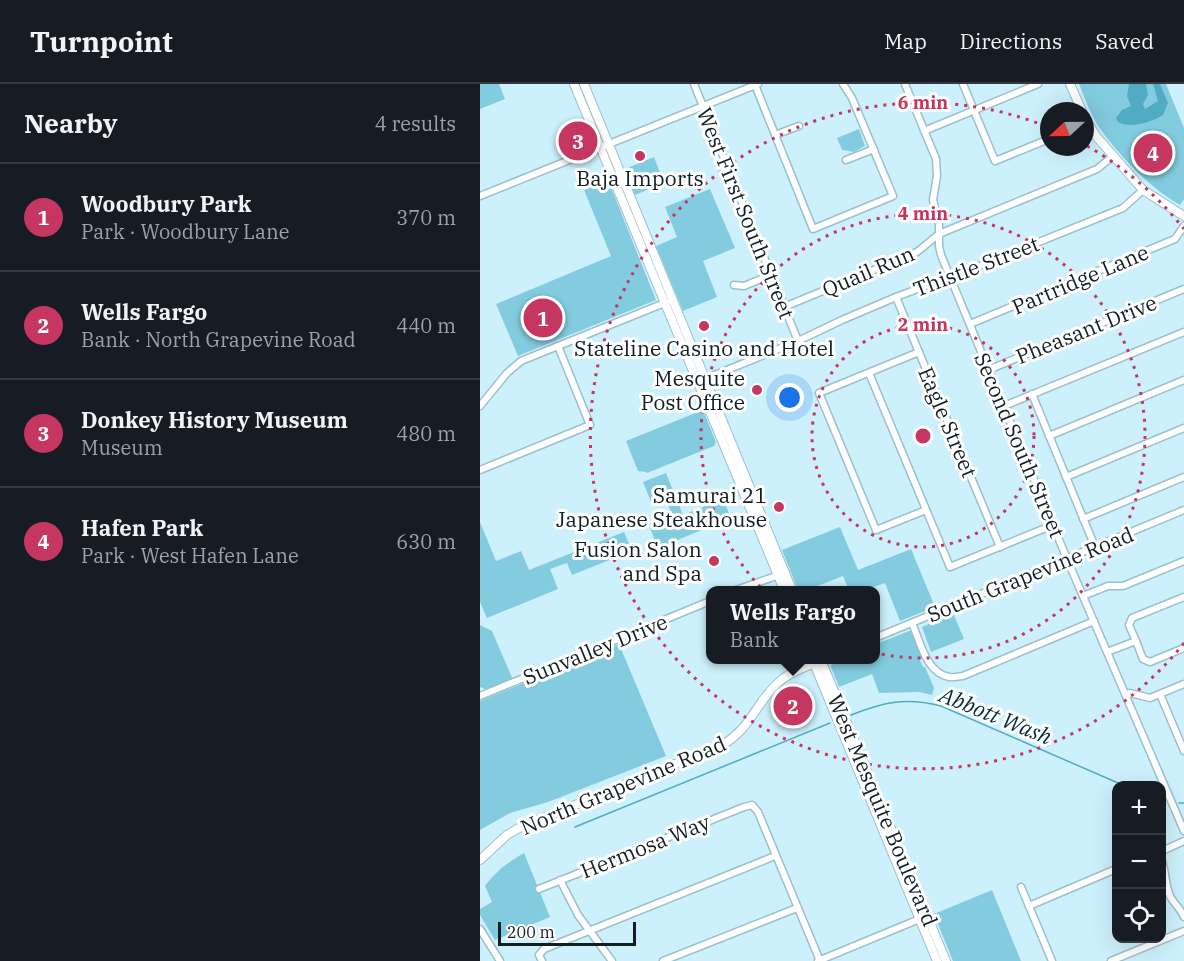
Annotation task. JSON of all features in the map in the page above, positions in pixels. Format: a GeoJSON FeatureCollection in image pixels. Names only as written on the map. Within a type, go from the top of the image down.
{"type":"FeatureCollection","features":[{"type":"Feature","properties":{"kind":"main road"},"geometry":{"type":"LineString","coordinates":[[574,84],[605,147]]}},
{"type":"Feature","properties":{"kind":"main road"},"geometry":{"type":"LineString","coordinates":[[584,84],[605,147],[764,532],[783,586]]}},
{"type":"Feature","properties":{"kind":"main road"},"geometry":{"type":"LineString","coordinates":[[1070,84],[1078,102]]}},
{"type":"Feature","properties":{"kind":"main road"},"geometry":{"type":"LineString","coordinates":[[1094,131],[1143,190],[1184,216]]}},
{"type":"Feature","properties":{"kind":"main road"},"geometry":{"type":"LineString","coordinates":[[781,575],[789,586]]}},
{"type":"Feature","properties":{"kind":"main road","name":"North Grapevine Road"},"geometry":{"type":"LineString","coordinates":[[480,860],[507,835],[519,828],[724,744],[743,729],[776,684],[812,664]]}},
{"type":"Feature","properties":{"kind":"main road","name":"West Mesquite Boulevard"},"geometry":{"type":"LineString","coordinates":[[819,664],[924,918],[946,961]]}},
{"type":"Feature","properties":{"kind":"main road","name":"West Mesquite Boulevard"},"geometry":{"type":"LineString","coordinates":[[924,918],[937,961]]}},
{"type":"Feature","properties":{"kind":"street","name":"West First South Street"},"geometry":{"type":"LineString","coordinates":[[694,84],[798,341]]}},
{"type":"Feature","properties":{"kind":"street"},"geometry":{"type":"LineString","coordinates":[[480,196],[756,85],[813,229],[893,196],[852,98],[843,84]]}},
{"type":"Feature","properties":{"kind":"street","name":"Second South Street"},"geometry":{"type":"LineString","coordinates":[[905,84],[938,168],[933,200],[939,225],[941,255],[1067,559],[1184,831]]}},
{"type":"Feature","properties":{"kind":"street"},"geometry":{"type":"LineString","coordinates":[[963,84],[995,161],[1040,143]]}},
{"type":"Feature","properties":{"kind":"street"},"geometry":{"type":"LineString","coordinates":[[924,131],[1038,84]]}},
{"type":"Feature","properties":{"kind":"street"},"geometry":{"type":"LineString","coordinates":[[775,135],[799,126]]}},
{"type":"Feature","properties":{"kind":"street"},"geometry":{"type":"LineString","coordinates":[[846,160],[874,149]]}},
{"type":"Feature","properties":{"kind":"street","name":"Quail Run"},"geometry":{"type":"LineString","coordinates":[[784,307],[917,252],[939,234],[1097,169],[1113,156]]}},
{"type":"Feature","properties":{"kind":"street","name":"Thistle Street"},"geometry":{"type":"LineString","coordinates":[[701,381],[896,297],[1123,208],[1143,190]]}},
{"type":"Feature","properties":{"kind":"street","name":"Partridge Lane"},"geometry":{"type":"LineString","coordinates":[[970,324],[1175,239],[1184,226]]}},
{"type":"Feature","properties":{"kind":"street"},"geometry":{"type":"LineString","coordinates":[[734,285],[744,286],[771,276]]}},
{"type":"Feature","properties":{"kind":"street","name":"Pheasant Drive"},"geometry":{"type":"LineString","coordinates":[[988,370],[1184,289]]}},
{"type":"Feature","properties":{"kind":"street","name":"Eagle Street"},"geometry":{"type":"LineString","coordinates":[[896,297],[1000,547]]}},
{"type":"Feature","properties":{"kind":"street"},"geometry":{"type":"LineString","coordinates":[[480,406],[507,373],[521,361],[668,301]]}},
{"type":"Feature","properties":{"kind":"street"},"geometry":{"type":"LineString","coordinates":[[1004,406],[1184,332]]}},
{"type":"Feature","properties":{"kind":"street"},"geometry":{"type":"LineString","coordinates":[[480,470],[590,425],[558,346]]}},
{"type":"Feature","properties":{"kind":"street"},"geometry":{"type":"LineString","coordinates":[[919,352],[819,393],[876,530],[926,510]]}},
{"type":"Feature","properties":{"kind":"street"},"geometry":{"type":"LineString","coordinates":[[869,373],[950,567],[1053,525]]}},
{"type":"Feature","properties":{"kind":"street"},"geometry":{"type":"LineString","coordinates":[[1049,436],[1184,380]]}},
{"type":"Feature","properties":{"kind":"street"},"geometry":{"type":"LineString","coordinates":[[1032,394],[1095,547]]}},
{"type":"Feature","properties":{"kind":"street"},"geometry":{"type":"LineString","coordinates":[[1065,477],[1184,428]]}},
{"type":"Feature","properties":{"kind":"street"},"geometry":{"type":"LineString","coordinates":[[1083,519],[1184,477]]}},
{"type":"Feature","properties":{"kind":"street","name":"South Grapevine Road"},"geometry":{"type":"LineString","coordinates":[[880,636],[1184,510]]}},
{"type":"Feature","properties":{"kind":"street"},"geometry":{"type":"LineString","coordinates":[[1083,596],[1107,586],[1123,586],[1184,561]]}},
{"type":"Feature","properties":{"kind":"street"},"geometry":{"type":"LineString","coordinates":[[750,586],[781,575]]}},
{"type":"Feature","properties":{"kind":"street"},"geometry":{"type":"LineString","coordinates":[[1184,597],[1132,618],[1129,625],[1143,659],[1150,662],[1184,648]]}},
{"type":"Feature","properties":{"kind":"street","name":"Sunvalley Drive"},"geometry":{"type":"LineString","coordinates":[[480,696],[706,603]]}},
{"type":"Feature","properties":{"kind":"street"},"geometry":{"type":"LineString","coordinates":[[912,623],[928,663],[937,672],[949,677],[963,676],[1094,621]]}},
{"type":"Feature","properties":{"kind":"street"},"geometry":{"type":"LineString","coordinates":[[1107,652],[1136,641]]}},
{"type":"Feature","properties":{"kind":"street"},"geometry":{"type":"LineString","coordinates":[[1126,695],[1130,693],[1150,698],[1184,684]]}},
{"type":"Feature","properties":{"kind":"street"},"geometry":{"type":"LineString","coordinates":[[1160,694],[1181,734],[1184,750]]}},
{"type":"Feature","properties":{"kind":"street","name":"Hermosa Way"},"geometry":{"type":"LineString","coordinates":[[539,889],[752,805],[758,812],[775,856]]}},
{"type":"Feature","properties":{"kind":"street"},"geometry":{"type":"LineString","coordinates":[[1166,849],[1184,841]]}},
{"type":"Feature","properties":{"kind":"street"},"geometry":{"type":"LineString","coordinates":[[542,961],[539,955],[544,949],[775,856],[819,961],[924,918]]}},
{"type":"Feature","properties":{"kind":"street"},"geometry":{"type":"LineString","coordinates":[[1029,906],[1112,871]]}},
{"type":"Feature","properties":{"kind":"street"},"geometry":{"type":"LineString","coordinates":[[560,880],[578,915],[612,961]]}},
{"type":"Feature","properties":{"kind":"street"},"geometry":{"type":"LineString","coordinates":[[1166,880],[1169,892],[1184,917]]}},
{"type":"Feature","properties":{"kind":"street"},"geometry":{"type":"LineString","coordinates":[[1021,887],[1052,961]]}},
{"type":"Feature","properties":{"kind":"street"},"geometry":{"type":"LineString","coordinates":[[663,961],[797,908]]}},
{"type":"Feature","properties":{"kind":"street"},"geometry":{"type":"LineString","coordinates":[[480,928],[501,961]]}},
{"type":"Feature","properties":{"kind":"street"},"geometry":{"type":"LineString","coordinates":[[1111,961],[1184,931]]}},
{"type":"Feature","properties":{"kind":"shaded area"},"geometry":{"type":"Polygon","coordinates":[[[480,84],[499,84],[505,99],[480,109],[480,84]]]}},
{"type":"Feature","properties":{"kind":"shaded area"},"geometry":{"type":"Polygon","coordinates":[[[1079,84],[1166,84],[1184,128],[1184,199],[1180,205],[1146,180],[1116,149],[1094,118],[1094,102],[1086,102],[1079,84]]]}},
{"type":"Feature","properties":{"kind":"shaded area"},"geometry":{"type":"Polygon","coordinates":[[[1129,84],[1146,84],[1148,95],[1143,104],[1145,109],[1158,101],[1153,84],[1160,84],[1168,103],[1163,115],[1141,124],[1128,125],[1118,122],[1116,118],[1122,110],[1131,106],[1127,96],[1129,84]]]}},
{"type":"Feature","properties":{"kind":"shaded area"},"geometry":{"type":"Polygon","coordinates":[[[859,129],[865,146],[854,152],[842,150],[837,138],[859,129]]]}},
{"type":"Feature","properties":{"kind":"shaded area"},"geometry":{"type":"Polygon","coordinates":[[[654,157],[664,183],[635,195],[626,172],[630,167],[654,157]]]}},
{"type":"Feature","properties":{"kind":"shaded area"},"geometry":{"type":"Polygon","coordinates":[[[608,180],[656,300],[518,356],[496,304],[611,256],[584,190],[608,180]]]}},
{"type":"Feature","properties":{"kind":"shaded area"},"geometry":{"type":"Polygon","coordinates":[[[710,189],[735,248],[703,261],[717,297],[683,311],[656,246],[677,237],[665,207],[710,189]]]}},
{"type":"Feature","properties":{"kind":"shaded area"},"geometry":{"type":"Polygon","coordinates":[[[703,410],[716,442],[714,446],[647,473],[638,471],[626,441],[703,410]]]}},
{"type":"Feature","properties":{"kind":"shaded area"},"geometry":{"type":"Polygon","coordinates":[[[666,473],[683,515],[723,499],[731,518],[658,548],[650,528],[674,519],[665,498],[652,504],[643,482],[666,473]]]}},
{"type":"Feature","properties":{"kind":"shaded area"},"geometry":{"type":"Polygon","coordinates":[[[480,522],[496,561],[521,551],[529,570],[624,532],[632,551],[572,575],[567,563],[550,569],[558,589],[487,618],[480,602],[480,522]]]}},
{"type":"Feature","properties":{"kind":"shaded area"},"geometry":{"type":"Polygon","coordinates":[[[840,527],[858,570],[911,549],[935,607],[900,621],[885,583],[876,586],[847,586],[843,576],[817,586],[796,586],[782,550],[840,527]]]}},
{"type":"Feature","properties":{"kind":"shaded area"},"geometry":{"type":"Polygon","coordinates":[[[953,613],[964,639],[931,652],[922,627],[953,613]]]}},
{"type":"Feature","properties":{"kind":"shaded area"},"geometry":{"type":"Polygon","coordinates":[[[480,625],[492,631],[513,680],[488,690],[480,687],[480,625]]]}},
{"type":"Feature","properties":{"kind":"shaded area"},"geometry":{"type":"Polygon","coordinates":[[[909,631],[912,632],[922,656],[920,660],[934,688],[932,695],[919,692],[879,693],[872,674],[839,687],[832,664],[880,664],[880,642],[909,631]]]}},
{"type":"Feature","properties":{"kind":"shaded area"},"geometry":{"type":"Polygon","coordinates":[[[619,644],[666,756],[548,802],[510,813],[480,830],[480,701],[619,644]]]}},
{"type":"Feature","properties":{"kind":"shaded area"},"geometry":{"type":"Polygon","coordinates":[[[524,853],[550,917],[495,940],[480,915],[480,909],[492,902],[485,886],[503,867],[524,853]]]}},
{"type":"Feature","properties":{"kind":"shaded area"},"geometry":{"type":"Polygon","coordinates":[[[992,890],[1021,961],[953,961],[934,914],[992,890]]]}},
{"type":"Feature","properties":{"kind":"waterway","name":"Abbott Wash"},"geometry":{"type":"LineString","coordinates":[[851,715],[895,702],[906,701],[941,706],[1114,781]]}},
{"type":"Feature","properties":{"kind":"waterway","name":"Abbott Wash"},"geometry":{"type":"LineString","coordinates":[[575,827],[830,723]]}},
{"type":"Feature","properties":{"kind":"waterway","name":"Abbott Wash"},"geometry":{"type":"LineString","coordinates":[[1179,803],[1184,803]]}},
{"type":"Feature","properties":{"kind":"place","name":"Donkey History Museum"},"geometry":{"type":"Point","coordinates":[578,141]}},
{"type":"Feature","properties":{"kind":"place","name":"Hafen Park"},"geometry":{"type":"Point","coordinates":[1153,153]}},
{"type":"Feature","properties":{"kind":"place","name":"Baja Imports"},"geometry":{"type":"Point","coordinates":[640,156]}},
{"type":"Feature","properties":{"kind":"place","name":"Woodbury Park"},"geometry":{"type":"Point","coordinates":[543,318]}},
{"type":"Feature","properties":{"kind":"place","name":"Stateline Casino and Hotel"},"geometry":{"type":"Point","coordinates":[704,326]}},
{"type":"Feature","properties":{"kind":"place","name":"Mesquite Post Office"},"geometry":{"type":"Point","coordinates":[757,390]}},
{"type":"Feature","properties":{"kind":"place","name":"Samurai 21 Japanese Steakhouse"},"geometry":{"type":"Point","coordinates":[779,507]}},
{"type":"Feature","properties":{"kind":"place","name":"Fusion Salon and Spa"},"geometry":{"type":"Point","coordinates":[714,561]}},
{"type":"Feature","properties":{"kind":"place","name":"Wells Fargo"},"geometry":{"type":"Point","coordinates":[793,706]}}]}
